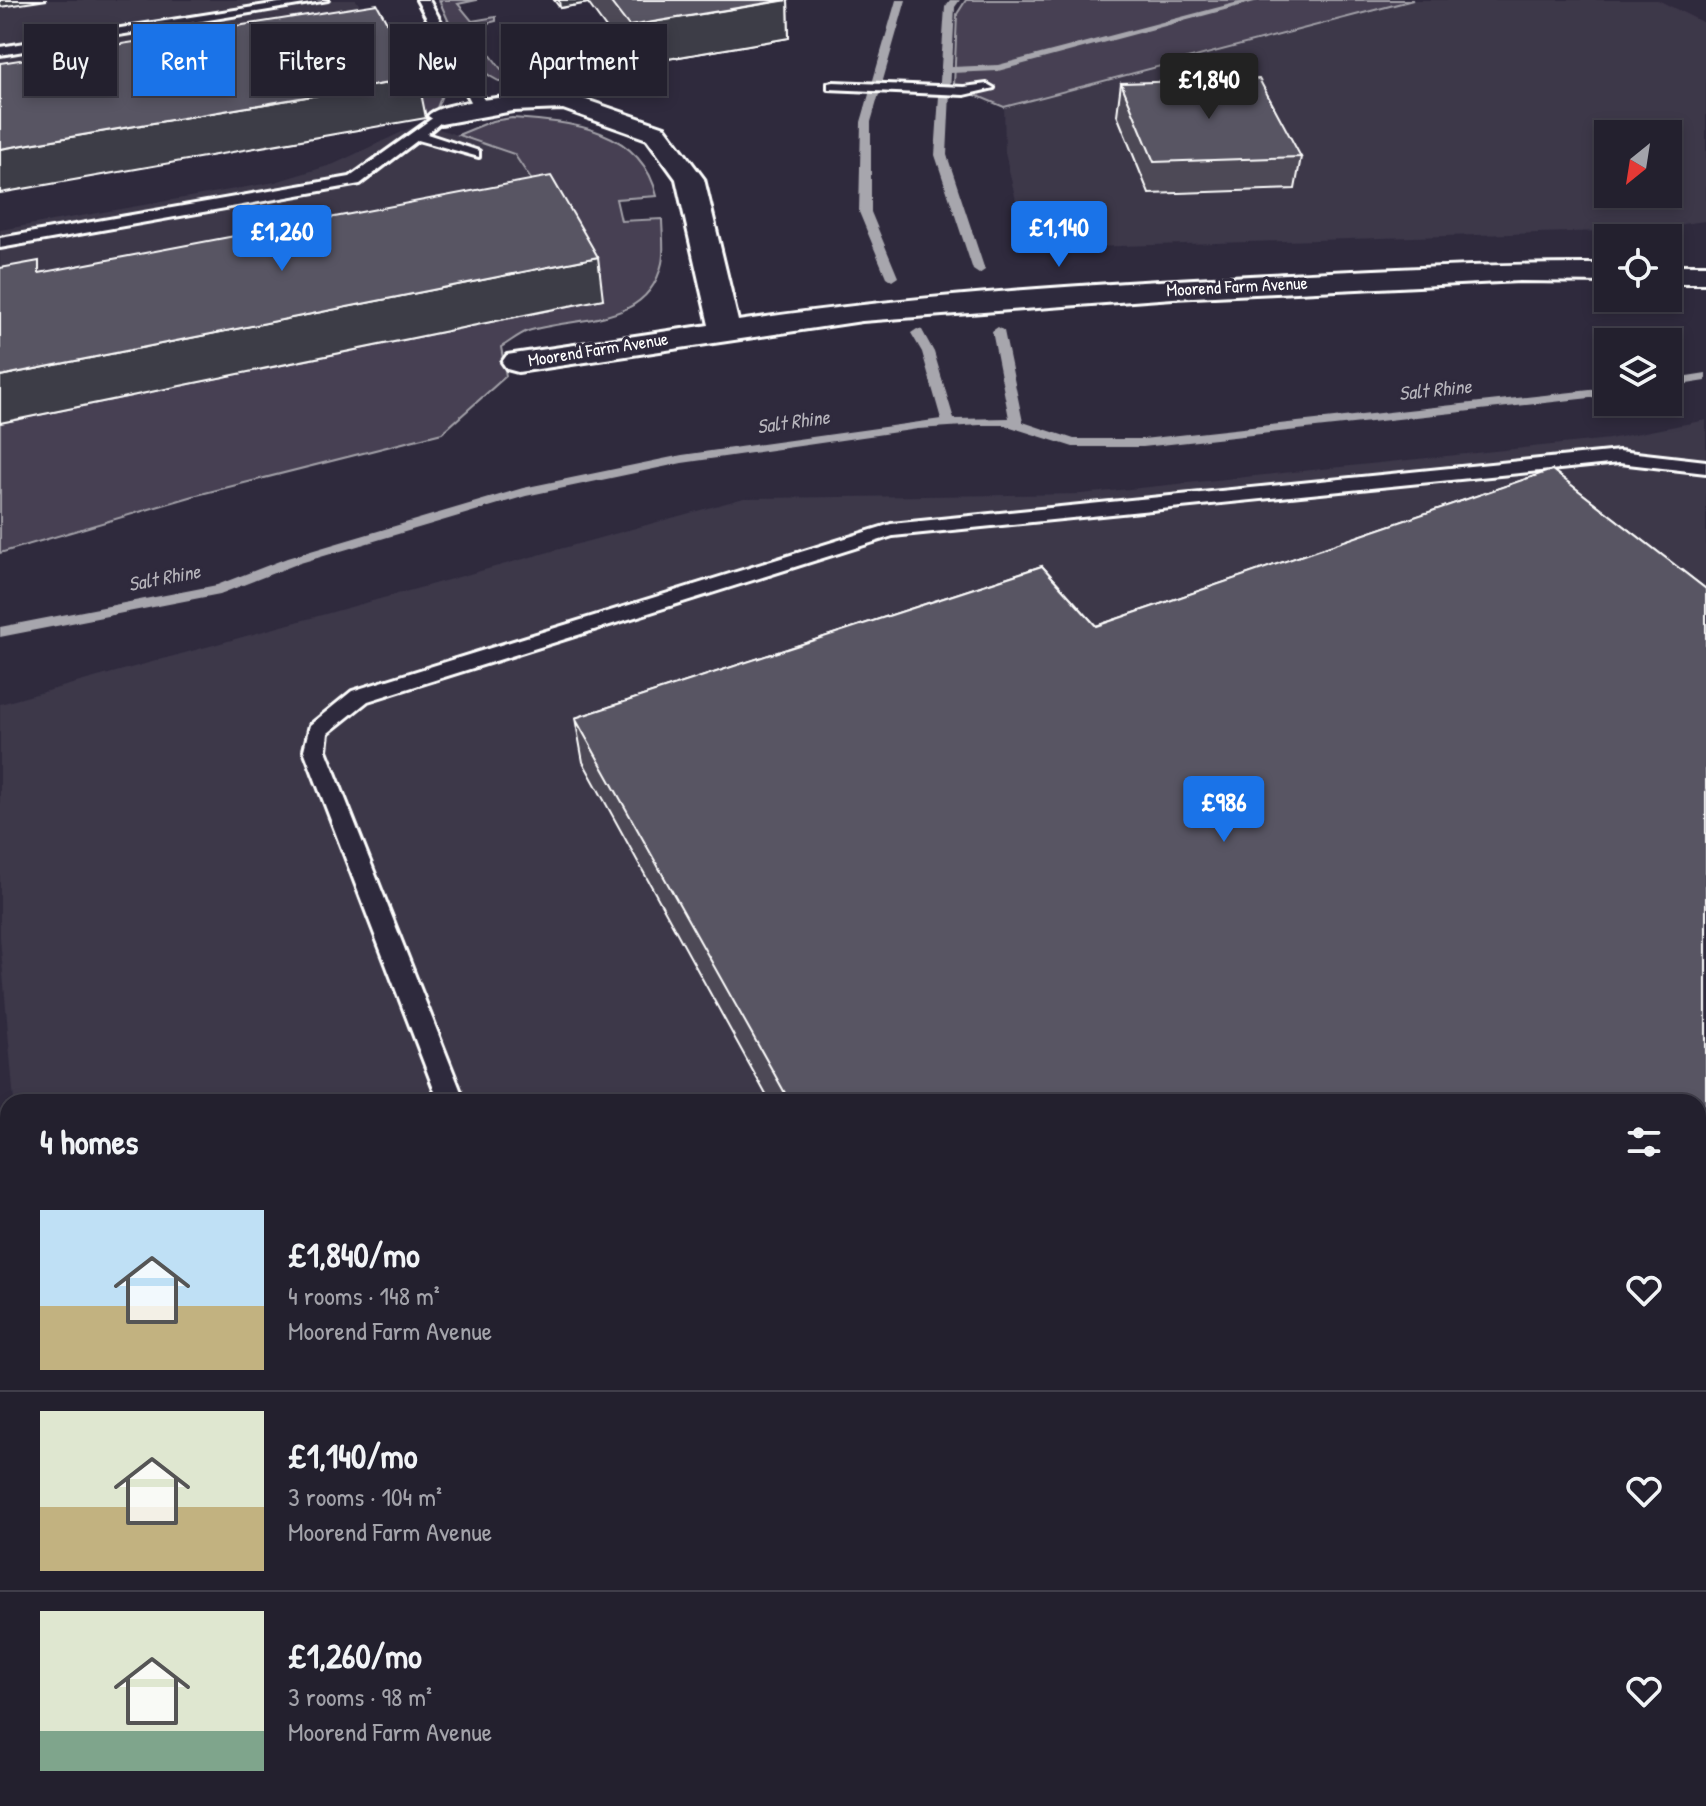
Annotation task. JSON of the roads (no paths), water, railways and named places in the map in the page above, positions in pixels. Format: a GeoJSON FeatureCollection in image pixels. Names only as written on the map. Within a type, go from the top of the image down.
{"type":"FeatureCollection","features":[{"type":"Feature","properties":{"kind":"street"},"geometry":{"type":"LineString","coordinates":[[441,116],[513,103],[566,101],[656,133],[690,179],[725,329]]}},
{"type":"Feature","properties":{"kind":"street","name":"Moorend Farm Avenue"},"geometry":{"type":"LineString","coordinates":[[518,362],[725,329],[862,312],[1157,290],[1520,272],[1594,273]]}},
{"type":"Feature","properties":{"kind":"street"},"geometry":{"type":"LineString","coordinates":[[1682,274],[1706,274]]}},
{"type":"Feature","properties":{"kind":"lane"},"geometry":{"type":"LineString","coordinates":[[0,51],[322,0]]}},
{"type":"Feature","properties":{"kind":"lane"},"geometry":{"type":"LineString","coordinates":[[423,0],[482,109]]}},
{"type":"Feature","properties":{"kind":"lane"},"geometry":{"type":"LineString","coordinates":[[833,86],[964,91],[987,88]]}},
{"type":"Feature","properties":{"kind":"lane"},"geometry":{"type":"LineString","coordinates":[[0,243],[355,181],[441,116]]}},
{"type":"Feature","properties":{"kind":"lane"},"geometry":{"type":"LineString","coordinates":[[416,135],[474,154]]}},
{"type":"Feature","properties":{"kind":"lane"},"geometry":{"type":"LineString","coordinates":[[449,1094],[315,750],[318,730],[360,696],[891,530],[1619,457],[1696,464]]}},
{"type":"Feature","properties":{"kind":"waterway"},"geometry":{"type":"LineString","coordinates":[[892,277],[865,212],[866,122],[901,0]]}},
{"type":"Feature","properties":{"kind":"waterway"},"geometry":{"type":"LineString","coordinates":[[946,70],[950,7],[955,0]]}},
{"type":"Feature","properties":{"kind":"waterway"},"geometry":{"type":"LineString","coordinates":[[946,70],[998,68],[1257,0]]}},
{"type":"Feature","properties":{"kind":"waterway"},"geometry":{"type":"LineString","coordinates":[[946,70],[941,155],[979,270]]}},
{"type":"Feature","properties":{"kind":"waterway"},"geometry":{"type":"LineString","coordinates":[[998,331],[1017,425]]}},
{"type":"Feature","properties":{"kind":"waterway"},"geometry":{"type":"LineString","coordinates":[[917,333],[928,352],[949,423]]}},
{"type":"Feature","properties":{"kind":"waterway","name":"Salt Rhine"},"geometry":{"type":"LineString","coordinates":[[1682,381],[1706,377]]}},
{"type":"Feature","properties":{"kind":"waterway","name":"Salt Rhine"},"geometry":{"type":"LineString","coordinates":[[1017,425],[1073,443],[1143,443],[1594,394]]}},
{"type":"Feature","properties":{"kind":"waterway","name":"Salt Rhine"},"geometry":{"type":"LineString","coordinates":[[949,423],[1005,421],[1017,425]]}},
{"type":"Feature","properties":{"kind":"waterway","name":"Salt Rhine"},"geometry":{"type":"LineString","coordinates":[[0,632],[220,589],[292,561],[523,492],[682,459],[949,423]]}}]}
